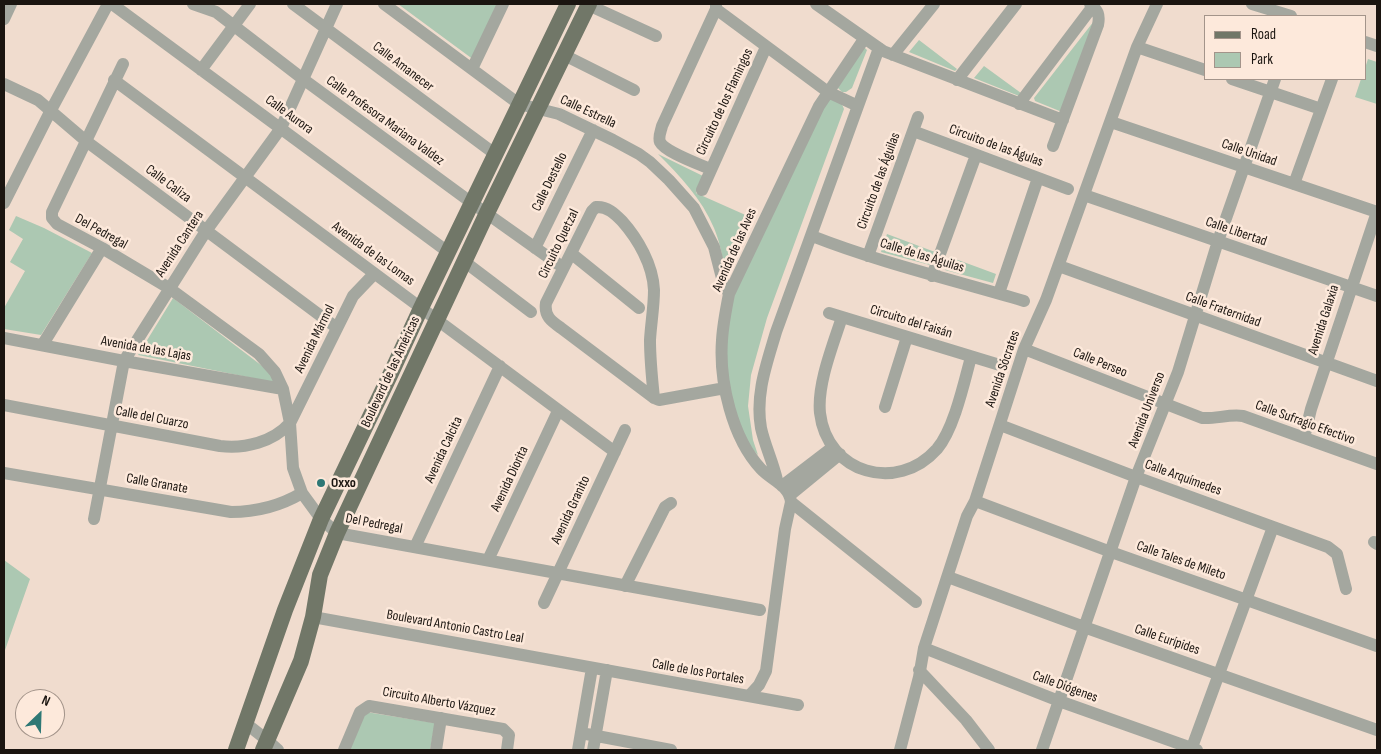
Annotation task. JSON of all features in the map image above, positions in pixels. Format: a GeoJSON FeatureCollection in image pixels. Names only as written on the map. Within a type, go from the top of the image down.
{"type":"FeatureCollection","features":[{"type":"Feature","properties":{"kind":"main road","name":"Boulevard de las Américas"},"geometry":{"type":"LineString","coordinates":[[236,750],[244,722],[300,568],[321,519],[568,4]]}},
{"type":"Feature","properties":{"kind":"main road","name":"Boulevard de las Américas"},"geometry":{"type":"LineString","coordinates":[[269,747],[302,661],[313,617],[320,575],[338,533],[487,213],[590,4]]}},
{"type":"Feature","properties":{"kind":"main road"},"geometry":{"type":"LineString","coordinates":[[300,568],[320,575]]}},
{"type":"Feature","properties":{"kind":"street"},"geometry":{"type":"LineString","coordinates":[[4,19],[11,4]]}},
{"type":"Feature","properties":{"kind":"street"},"geometry":{"type":"LineString","coordinates":[[4,203],[50,112],[110,4]]}},
{"type":"Feature","properties":{"kind":"street","name":"Calle Aurora"},"geometry":{"type":"LineString","coordinates":[[110,4],[448,252]]}},
{"type":"Feature","properties":{"kind":"street","name":"Calle Profesora Mariana Valdez"},"geometry":{"type":"LineString","coordinates":[[193,4],[216,12],[303,79],[558,264]]}},
{"type":"Feature","properties":{"kind":"street"},"geometry":{"type":"LineString","coordinates":[[201,70],[250,4]]}},
{"type":"Feature","properties":{"kind":"street","name":"Calle Amanecer"},"geometry":{"type":"LineString","coordinates":[[293,4],[495,154]]}},
{"type":"Feature","properties":{"kind":"street","name":"Avenida Cantera"},"geometry":{"type":"LineString","coordinates":[[94,519],[124,361],[206,231],[281,128],[337,4]]}},
{"type":"Feature","properties":{"kind":"street","name":"Calle Estrella"},"geometry":{"type":"LineString","coordinates":[[384,4],[519,104],[559,114],[639,154],[650,162],[694,208],[714,247],[723,282],[729,294]]}},
{"type":"Feature","properties":{"kind":"street"},"geometry":{"type":"LineString","coordinates":[[472,69],[503,4]]}},
{"type":"Feature","properties":{"kind":"street"},"geometry":{"type":"LineString","coordinates":[[590,4],[656,36]]}},
{"type":"Feature","properties":{"kind":"street"},"geometry":{"type":"LineString","coordinates":[[816,4],[864,39],[893,56],[1063,120]]}},
{"type":"Feature","properties":{"kind":"street"},"geometry":{"type":"LineString","coordinates":[[957,80],[1016,4]]}},
{"type":"Feature","properties":{"kind":"street","name":"Avenida Sócrates"},"geometry":{"type":"LineString","coordinates":[[900,750],[919,677],[924,648],[967,516],[975,501],[1024,349],[1059,266],[1137,47],[1157,4]]}},
{"type":"Feature","properties":{"kind":"street"},"geometry":{"type":"LineString","coordinates":[[1252,4],[1288,15]]}},
{"type":"Feature","properties":{"kind":"street"},"geometry":{"type":"LineString","coordinates":[[893,56],[930,5]]}},
{"type":"Feature","properties":{"kind":"street"},"geometry":{"type":"LineString","coordinates":[[1019,104],[1092,5],[1099,15],[1098,25],[1053,146]]}},
{"type":"Feature","properties":{"kind":"street","name":"Circuito de los Flamingos"},"geometry":{"type":"LineString","coordinates":[[710,169],[667,149],[660,143],[659,138],[662,126],[716,7],[766,47],[828,92],[858,106]]}},
{"type":"Feature","properties":{"kind":"street","name":"Avenida de las Aves"},"geometry":{"type":"LineString","coordinates":[[864,39],[828,92],[806,133],[729,294],[724,319],[722,366],[725,388],[738,434],[762,470],[916,602]]}},
{"type":"Feature","properties":{"kind":"street","name":"Circuito de los Flamingos"},"geometry":{"type":"LineString","coordinates":[[702,190],[766,47]]}},
{"type":"Feature","properties":{"kind":"street"},"geometry":{"type":"LineString","coordinates":[[1137,47],[1204,70]]}},
{"type":"Feature","properties":{"kind":"street"},"geometry":{"type":"LineString","coordinates":[[749,696],[759,685],[766,671],[785,529],[785,491],[761,427],[760,398],[763,377],[776,332],[879,48]]}},
{"type":"Feature","properties":{"kind":"street"},"geometry":{"type":"LineString","coordinates":[[564,55],[634,90]]}},
{"type":"Feature","properties":{"kind":"street"},"geometry":{"type":"LineString","coordinates":[[86,141],[123,64]]}},
{"type":"Feature","properties":{"kind":"street","name":"Avenida de las Lomas"},"geometry":{"type":"LineString","coordinates":[[114,80],[615,452]]}},
{"type":"Feature","properties":{"kind":"street"},"geometry":{"type":"LineString","coordinates":[[1235,80],[1321,108]]}},
{"type":"Feature","properties":{"kind":"street","name":"Avenida Universo"},"geometry":{"type":"LineString","coordinates":[[1042,750],[1136,477],[1178,372],[1218,242],[1275,80]]}},
{"type":"Feature","properties":{"kind":"street"},"geometry":{"type":"LineString","coordinates":[[1294,184],[1332,80]]}},
{"type":"Feature","properties":{"kind":"street","name":"Calle Caliza"},"geometry":{"type":"LineString","coordinates":[[4,84],[38,100],[86,141],[337,328]]}},
{"type":"Feature","properties":{"kind":"street","name":"Circuito de las Águilas"},"geometry":{"type":"LineString","coordinates":[[868,256],[918,117]]}},
{"type":"Feature","properties":{"kind":"street","name":"Calle Unidad"},"geometry":{"type":"LineString","coordinates":[[1111,122],[1377,212]]}},
{"type":"Feature","properties":{"kind":"street","name":"Calle Destello"},"geometry":{"type":"LineString","coordinates":[[535,248],[593,130]]}},
{"type":"Feature","properties":{"kind":"street","name":"Circuito de las Águlas"},"geometry":{"type":"LineString","coordinates":[[913,131],[1068,189]]}},
{"type":"Feature","properties":{"kind":"street","name":"Del Pedregal"},"geometry":{"type":"LineString","coordinates":[[86,141],[52,212],[52,218],[57,224],[169,288],[259,354],[276,372],[283,389],[290,423],[293,468],[302,493],[321,519],[338,533],[760,610]]}},
{"type":"Feature","properties":{"kind":"street"},"geometry":{"type":"LineString","coordinates":[[932,276],[976,155]]}},
{"type":"Feature","properties":{"kind":"street"},"geometry":{"type":"LineString","coordinates":[[998,293],[1038,178]]}},
{"type":"Feature","properties":{"kind":"street","name":"Calle Libertad"},"geometry":{"type":"LineString","coordinates":[[1084,196],[1377,296]]}},
{"type":"Feature","properties":{"kind":"street","name":"Circuito Quetzal"},"geometry":{"type":"LineString","coordinates":[[596,207],[606,208],[616,216],[637,242],[649,266],[654,288],[650,340],[654,398],[554,322],[545,311],[546,303],[592,211],[596,207]]}},
{"type":"Feature","properties":{"kind":"street","name":"Avenida Galaxia"},"geometry":{"type":"LineString","coordinates":[[1304,438],[1311,409],[1377,212]]}},
{"type":"Feature","properties":{"kind":"street","name":"Calle de las Águilas"},"geometry":{"type":"LineString","coordinates":[[812,236],[839,247],[932,276],[1024,301]]}},
{"type":"Feature","properties":{"kind":"street"},"geometry":{"type":"LineString","coordinates":[[42,344],[102,248]]}},
{"type":"Feature","properties":{"kind":"street"},"geometry":{"type":"LineString","coordinates":[[572,254],[639,308]]}},
{"type":"Feature","properties":{"kind":"street"},"geometry":{"type":"LineString","coordinates":[[465,262],[531,312]]}},
{"type":"Feature","properties":{"kind":"street","name":"Calle Fraternidad"},"geometry":{"type":"LineString","coordinates":[[1059,266],[1377,381]]}},
{"type":"Feature","properties":{"kind":"street","name":"Avenida Mármol"},"geometry":{"type":"LineString","coordinates":[[290,423],[353,296],[374,274]]}},
{"type":"Feature","properties":{"kind":"street","name":"Circuito del Faisán"},"geometry":{"type":"LineString","coordinates":[[829,313],[1003,366]]}},
{"type":"Feature","properties":{"kind":"street"},"geometry":{"type":"LineString","coordinates":[[842,317],[826,369],[820,400],[822,427],[825,436],[837,451],[855,466],[876,473],[901,472],[919,465],[938,447],[946,436],[951,424],[971,357]]}},
{"type":"Feature","properties":{"kind":"street"},"geometry":{"type":"LineString","coordinates":[[885,407],[907,337]]}},
{"type":"Feature","properties":{"kind":"street","name":"Avenida de las Lajas"},"geometry":{"type":"LineString","coordinates":[[4,338],[283,389]]}},
{"type":"Feature","properties":{"kind":"street","name":"Calle Perseo"},"geometry":{"type":"LineString","coordinates":[[1024,349],[1165,405]]}},
{"type":"Feature","properties":{"kind":"street","name":"Avenida Calcita"},"geometry":{"type":"LineString","coordinates":[[415,547],[500,366]]}},
{"type":"Feature","properties":{"kind":"street"},"geometry":{"type":"LineString","coordinates":[[654,398],[663,400],[725,388]]}},
{"type":"Feature","properties":{"kind":"street","name":"Calle del Cuarzo"},"geometry":{"type":"LineString","coordinates":[[4,405],[232,447],[249,445],[265,440],[284,430],[290,423]]}},
{"type":"Feature","properties":{"kind":"street","name":"Calle Sufragio Efectivo"},"geometry":{"type":"LineString","coordinates":[[1165,405],[1202,418],[1210,419],[1231,415],[1243,416],[1377,464]]}},
{"type":"Feature","properties":{"kind":"street","name":"Avenida Diorita"},"geometry":{"type":"LineString","coordinates":[[488,560],[558,410]]}},
{"type":"Feature","properties":{"kind":"street","name":"Calle Arquímedes"},"geometry":{"type":"LineString","coordinates":[[1000,425],[1334,550],[1339,560],[1346,589]]}},
{"type":"Feature","properties":{"kind":"street","name":"Avenida Granito"},"geometry":{"type":"LineString","coordinates":[[544,603],[625,430]]}},
{"type":"Feature","properties":{"kind":"street"},"geometry":{"type":"LineString","coordinates":[[785,491],[837,451]]}},
{"type":"Feature","properties":{"kind":"street","name":"Calle Granate"},"geometry":{"type":"LineString","coordinates":[[4,473],[231,512],[254,512],[280,504],[302,493]]}},
{"type":"Feature","properties":{"kind":"street","name":"Calle Tales de Mileto"},"geometry":{"type":"LineString","coordinates":[[975,501],[1110,552],[1377,646]]}},
{"type":"Feature","properties":{"kind":"street"},"geometry":{"type":"LineString","coordinates":[[626,586],[665,507],[671,503]]}},
{"type":"Feature","properties":{"kind":"street"},"geometry":{"type":"LineString","coordinates":[[1194,750],[1218,674],[1273,527]]}},
{"type":"Feature","properties":{"kind":"street","name":"Calle Eurípides"},"geometry":{"type":"LineString","coordinates":[[948,576],[1084,627],[1377,730]]}},
{"type":"Feature","properties":{"kind":"street","name":"Boulevard Antonio Castro Leal"},"geometry":{"type":"LineString","coordinates":[[313,617],[592,668]]}},
{"type":"Feature","properties":{"kind":"street","name":"Calle Diógenes"},"geometry":{"type":"LineString","coordinates":[[924,648],[1059,701],[1194,750]]}},
{"type":"Feature","properties":{"kind":"street"},"geometry":{"type":"LineString","coordinates":[[578,750],[592,668]]}},
{"type":"Feature","properties":{"kind":"street","name":"Calle de los Portales"},"geometry":{"type":"LineString","coordinates":[[592,668],[798,705]]}},
{"type":"Feature","properties":{"kind":"street"},"geometry":{"type":"LineString","coordinates":[[593,750],[608,670]]}},
{"type":"Feature","properties":{"kind":"street"},"geometry":{"type":"LineString","coordinates":[[919,670],[966,720],[989,750]]}},
{"type":"Feature","properties":{"kind":"street","name":"Circuito Alberto Vázquez"},"geometry":{"type":"LineString","coordinates":[[344,750],[360,712],[369,706],[503,729],[508,735],[507,750]]}},
{"type":"Feature","properties":{"kind":"street"},"geometry":{"type":"LineString","coordinates":[[436,750],[441,718]]}},
{"type":"Feature","properties":{"kind":"street"},"geometry":{"type":"LineString","coordinates":[[244,722],[269,747]]}},
{"type":"Feature","properties":{"kind":"street"},"geometry":{"type":"LineString","coordinates":[[581,733],[671,750]]}},
{"type":"Feature","properties":{"kind":"green space"},"geometry":{"type":"Polygon","coordinates":[[[398,4],[501,4],[474,60],[398,4]]]}},
{"type":"Feature","properties":{"kind":"green space"},"geometry":{"type":"Polygon","coordinates":[[[1094,21],[1062,112],[1035,101],[1034,98],[1094,21]]]}},
{"type":"Feature","properties":{"kind":"green space"},"geometry":{"type":"Polygon","coordinates":[[[919,40],[957,69],[955,71],[909,52],[919,40]]]}},
{"type":"Feature","properties":{"kind":"green space"},"geometry":{"type":"Polygon","coordinates":[[[864,47],[867,50],[852,88],[842,92],[836,86],[864,47]]]}},
{"type":"Feature","properties":{"kind":"green space"},"geometry":{"type":"Polygon","coordinates":[[[1368,59],[1377,62],[1377,104],[1355,97],[1361,80],[1366,80],[1368,59]]]}},
{"type":"Feature","properties":{"kind":"green space"},"geometry":{"type":"Polygon","coordinates":[[[984,66],[1021,93],[1019,96],[974,78],[984,66]]]}},
{"type":"Feature","properties":{"kind":"green space"},"geometry":{"type":"Polygon","coordinates":[[[824,98],[841,102],[844,109],[767,318],[751,375],[748,406],[753,440],[758,455],[747,445],[724,377],[724,314],[824,98]]]}},
{"type":"Feature","properties":{"kind":"green space"},"geometry":{"type":"Polygon","coordinates":[[[658,154],[703,176],[696,193],[750,217],[725,273],[718,239],[709,217],[690,188],[658,154]]]}},
{"type":"Feature","properties":{"kind":"green space"},"geometry":{"type":"Polygon","coordinates":[[[16,216],[92,253],[41,335],[4,329],[4,308],[25,271],[10,262],[23,239],[9,230],[16,216]]]}},
{"type":"Feature","properties":{"kind":"green space"},"geometry":{"type":"Polygon","coordinates":[[[887,234],[935,252],[930,265],[881,252],[887,234]]]}},
{"type":"Feature","properties":{"kind":"green space"},"geometry":{"type":"Polygon","coordinates":[[[950,257],[996,274],[993,283],[945,270],[950,257]]]}},
{"type":"Feature","properties":{"kind":"green space"},"geometry":{"type":"Polygon","coordinates":[[[173,298],[274,375],[277,383],[138,355],[173,298]]]}},
{"type":"Feature","properties":{"kind":"green space"},"geometry":{"type":"Polygon","coordinates":[[[4,560],[30,579],[4,653],[4,560]]]}},
{"type":"Feature","properties":{"kind":"green space"},"geometry":{"type":"Polygon","coordinates":[[[366,712],[435,723],[430,750],[348,750],[366,712]]]}},
{"type":"Feature","properties":{"kind":"place","name":"Oxxo"},"geometry":{"type":"Point","coordinates":[321,483]}}]}
